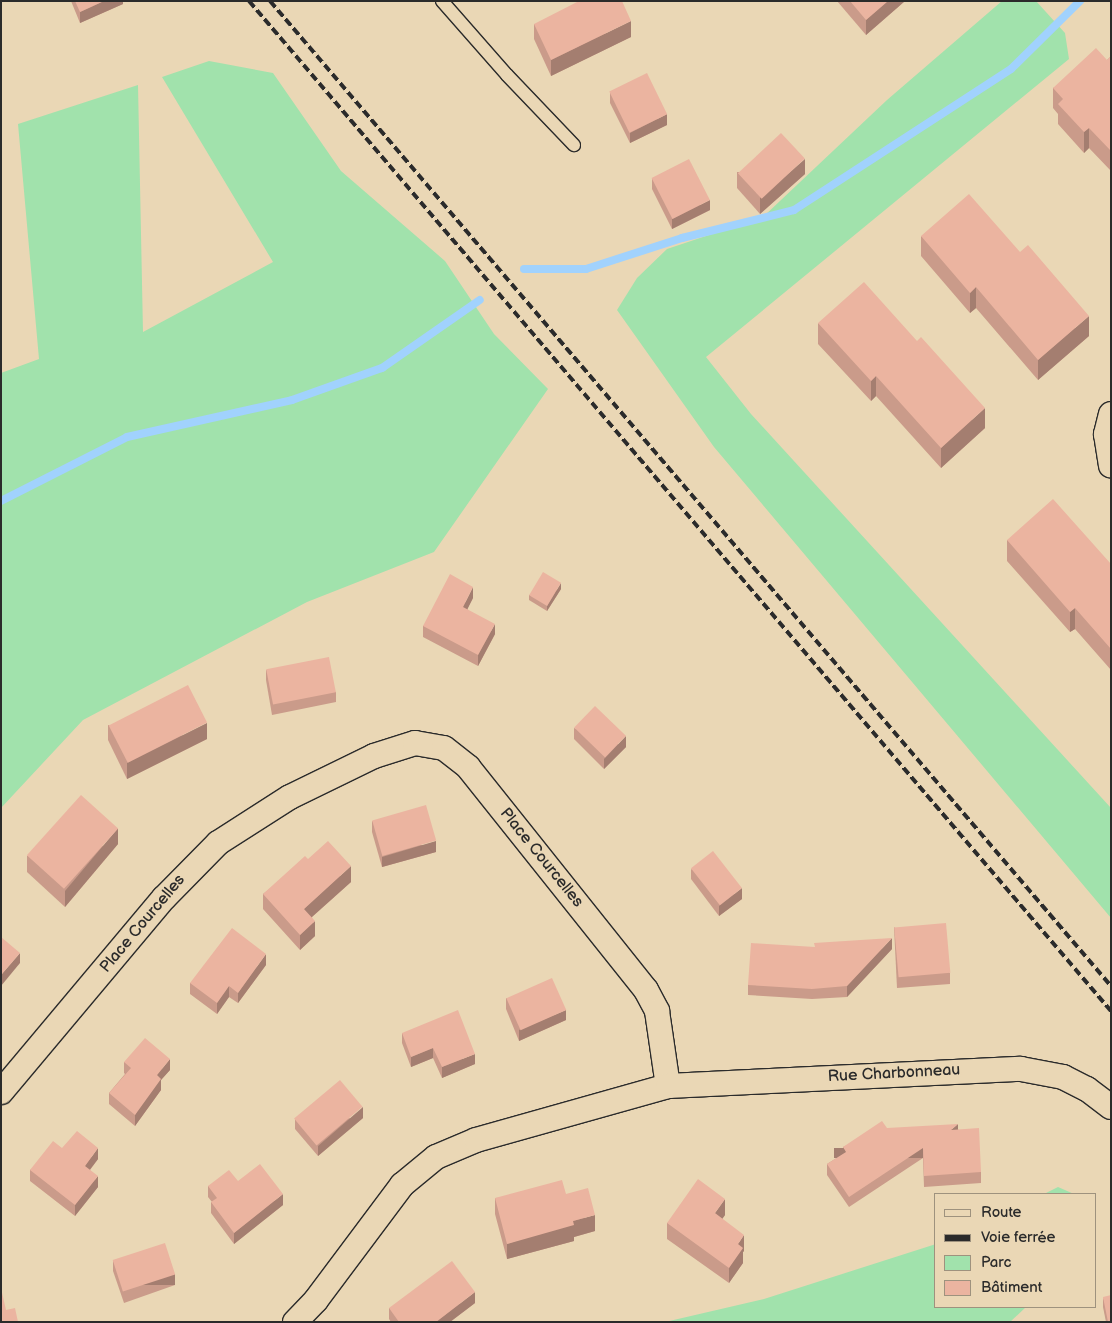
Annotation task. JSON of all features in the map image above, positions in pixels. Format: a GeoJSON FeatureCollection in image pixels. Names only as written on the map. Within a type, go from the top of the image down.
{"type":"FeatureCollection","features":[{"type":"Feature","properties":{"kind":"street"},"geometry":{"type":"LineString","coordinates":[[1111,414],[1106,434],[1111,466]]}},
{"type":"Feature","properties":{"kind":"street","name":"Place Courcelles"},"geometry":{"type":"LineString","coordinates":[[1,1092],[164,898],[218,843],[290,797],[374,756],[415,743],[444,748],[468,767],[651,997],[659,1019],[668,1086]]}},
{"type":"Feature","properties":{"kind":"street","name":"Rue Charbonneau"},"geometry":{"type":"LineString","coordinates":[[668,1086],[1020,1069],[1063,1077],[1087,1089],[1111,1107]]}},
{"type":"Feature","properties":{"kind":"street"},"geometry":{"type":"LineString","coordinates":[[295,1322],[316,1300],[402,1185],[436,1157],[476,1140],[668,1086]]}},
{"type":"Feature","properties":{"kind":"lane"},"geometry":{"type":"LineString","coordinates":[[442,1],[506,75],[574,145]]}},
{"type":"Feature","properties":{"kind":"green space"},"geometry":{"type":"Polygon","coordinates":[[[1002,1],[1036,1],[1065,33],[1069,59],[706,357],[751,414],[1111,808],[1111,918],[714,447],[617,310],[637,278],[667,249],[763,217],[887,100],[1002,1]]]}},
{"type":"Feature","properties":{"kind":"green space"},"geometry":{"type":"Polygon","coordinates":[[[209,61],[273,73],[341,171],[445,261],[494,334],[548,389],[434,552],[307,602],[83,720],[1,808],[1,373],[39,359],[18,124],[138,85],[143,332],[273,262],[162,77],[209,61]]]}},
{"type":"Feature","properties":{"kind":"green space"},"geometry":{"type":"Polygon","coordinates":[[[1058,1187],[1072,1193],[1046,1193],[1058,1187]]]}},
{"type":"Feature","properties":{"kind":"green space"},"geometry":{"type":"Polygon","coordinates":[[[934,1245],[934,1308],[1025,1308],[1010,1322],[665,1322],[764,1299],[934,1245]]]}},
{"type":"Feature","properties":{"kind":"building"},"geometry":{"type":"Polygon","coordinates":[[[75,1],[104,1],[80,12],[75,1]]]}},
{"type":"Feature","properties":{"kind":"building"},"geometry":{"type":"Polygon","coordinates":[[[579,1],[622,1],[631,21],[551,60],[534,24],[579,1]]]}},
{"type":"Feature","properties":{"kind":"building"},"geometry":{"type":"Polygon","coordinates":[[[850,1],[888,1],[866,20],[850,1]]]}},
{"type":"Feature","properties":{"kind":"building"},"geometry":{"type":"Polygon","coordinates":[[[1096,48],[1107,60],[1111,56],[1111,151],[1089,128],[1084,132],[1058,104],[1063,99],[1053,88],[1096,48]]]}},
{"type":"Feature","properties":{"kind":"building"},"geometry":{"type":"Polygon","coordinates":[[[647,73],[667,114],[629,133],[609,91],[647,73]]]}},
{"type":"Feature","properties":{"kind":"building"},"geometry":{"type":"Polygon","coordinates":[[[781,133],[805,159],[762,199],[738,173],[781,133]]]}},
{"type":"Feature","properties":{"kind":"building"},"geometry":{"type":"Polygon","coordinates":[[[689,159],[710,200],[672,219],[652,178],[689,159]]]}},
{"type":"Feature","properties":{"kind":"building"},"geometry":{"type":"Polygon","coordinates":[[[969,194],[1020,252],[1028,245],[1089,316],[1038,360],[976,287],[970,293],[921,236],[969,194]]]}},
{"type":"Feature","properties":{"kind":"building"},"geometry":{"type":"Polygon","coordinates":[[[864,282],[917,341],[921,337],[985,408],[941,448],[876,376],[871,381],[818,323],[864,282]]]}},
{"type":"Feature","properties":{"kind":"building"},"geometry":{"type":"Polygon","coordinates":[[[1053,499],[1111,564],[1111,649],[1075,608],[1070,612],[1007,540],[1053,499]]]}},
{"type":"Feature","properties":{"kind":"building"},"geometry":{"type":"Polygon","coordinates":[[[543,572],[561,583],[547,606],[529,595],[543,572]]]}},
{"type":"Feature","properties":{"kind":"building"},"geometry":{"type":"Polygon","coordinates":[[[450,574],[473,587],[463,607],[495,624],[478,655],[423,626],[450,574]]]}},
{"type":"Feature","properties":{"kind":"building"},"geometry":{"type":"Polygon","coordinates":[[[329,657],[336,692],[273,705],[266,669],[329,657]]]}},
{"type":"Feature","properties":{"kind":"building"},"geometry":{"type":"Polygon","coordinates":[[[188,685],[207,722],[128,763],[109,725],[188,685]]]}},
{"type":"Feature","properties":{"kind":"building"},"geometry":{"type":"Polygon","coordinates":[[[595,706],[626,736],[605,757],[574,728],[595,706]]]}},
{"type":"Feature","properties":{"kind":"building"},"geometry":{"type":"Polygon","coordinates":[[[81,795],[118,828],[64,889],[27,855],[81,795]]]}},
{"type":"Feature","properties":{"kind":"building"},"geometry":{"type":"Polygon","coordinates":[[[426,805],[436,841],[382,856],[372,820],[426,805]]]}},
{"type":"Feature","properties":{"kind":"building"},"geometry":{"type":"Polygon","coordinates":[[[328,841],[351,866],[304,909],[315,921],[300,935],[263,894],[305,856],[308,859],[328,841]]]}},
{"type":"Feature","properties":{"kind":"building"},"geometry":{"type":"Polygon","coordinates":[[[713,851],[742,888],[720,905],[691,868],[713,851]]]}},
{"type":"Feature","properties":{"kind":"building"},"geometry":{"type":"Polygon","coordinates":[[[946,923],[950,973],[899,977],[894,928],[946,923]]]}},
{"type":"Feature","properties":{"kind":"building"},"geometry":{"type":"Polygon","coordinates":[[[232,928],[266,954],[238,993],[229,986],[217,1003],[190,983],[232,928]]]}},
{"type":"Feature","properties":{"kind":"building"},"geometry":{"type":"Polygon","coordinates":[[[1,937],[20,953],[1,975],[1,937]]]}},
{"type":"Feature","properties":{"kind":"building"},"geometry":{"type":"Polygon","coordinates":[[[892,938],[847,986],[812,989],[748,985],[751,943],[815,947],[814,943],[892,938]]]}},
{"type":"Feature","properties":{"kind":"building"},"geometry":{"type":"Polygon","coordinates":[[[552,978],[566,1010],[521,1030],[506,998],[552,978]]]}},
{"type":"Feature","properties":{"kind":"building"},"geometry":{"type":"Polygon","coordinates":[[[458,1010],[475,1054],[442,1067],[433,1048],[411,1057],[402,1033],[458,1010]]]}},
{"type":"Feature","properties":{"kind":"building"},"geometry":{"type":"Polygon","coordinates":[[[145,1038],[170,1059],[157,1075],[161,1079],[135,1115],[109,1093],[131,1068],[124,1062],[145,1038]]]}},
{"type":"Feature","properties":{"kind":"building"},"geometry":{"type":"Polygon","coordinates":[[[340,1080],[362,1107],[317,1145],[294,1119],[340,1080]]]}},
{"type":"Feature","properties":{"kind":"building"},"geometry":{"type":"Polygon","coordinates":[[[882,1121],[887,1128],[958,1124],[951,1130],[979,1128],[981,1172],[924,1176],[923,1148],[849,1197],[827,1164],[846,1152],[843,1147],[882,1121]]]}},
{"type":"Feature","properties":{"kind":"building"},"geometry":{"type":"Polygon","coordinates":[[[77,1131],[98,1148],[85,1166],[98,1176],[75,1205],[30,1170],[53,1141],[62,1148],[77,1131]]]}},
{"type":"Feature","properties":{"kind":"building"},"geometry":{"type":"Polygon","coordinates":[[[260,1164],[283,1194],[234,1233],[211,1202],[217,1198],[208,1186],[229,1170],[238,1181],[260,1164]]]}},
{"type":"Feature","properties":{"kind":"building"},"geometry":{"type":"Polygon","coordinates":[[[698,1179],[725,1199],[715,1213],[744,1235],[738,1244],[743,1248],[729,1268],[667,1223],[698,1179]]]}},
{"type":"Feature","properties":{"kind":"building"},"geometry":{"type":"Polygon","coordinates":[[[562,1180],[566,1194],[588,1188],[595,1215],[573,1221],[574,1225],[507,1244],[495,1198],[562,1180]]]}},
{"type":"Feature","properties":{"kind":"building"},"geometry":{"type":"Polygon","coordinates":[[[165,1243],[175,1274],[123,1291],[113,1260],[165,1243]]]}},
{"type":"Feature","properties":{"kind":"building"},"geometry":{"type":"Polygon","coordinates":[[[452,1261],[475,1292],[436,1322],[399,1322],[389,1308],[452,1261]]]}},
{"type":"Feature","properties":{"kind":"building"},"geometry":{"type":"Polygon","coordinates":[[[1,1288],[6,1310],[15,1308],[18,1322],[1,1322],[1,1288]]]}},
{"type":"Feature","properties":{"kind":"building"},"geometry":{"type":"Polygon","coordinates":[[[1111,1295],[1111,1322],[1108,1322],[1103,1297],[1111,1295]]]}},
{"type":"Feature","properties":{"kind":"waterway"},"geometry":{"type":"LineString","coordinates":[[524,269],[586,269],[682,238],[794,210],[1011,69],[1080,1]]}},
{"type":"Feature","properties":{"kind":"waterway"},"geometry":{"type":"LineString","coordinates":[[1,501],[127,437],[292,400],[382,368],[480,300]]}},
{"type":"Feature","properties":{"kind":"railway"},"geometry":{"type":"LineString","coordinates":[[249,1],[1111,1011]]}},
{"type":"Feature","properties":{"kind":"railway"},"geometry":{"type":"LineString","coordinates":[[270,1],[1111,986]]}}]}
